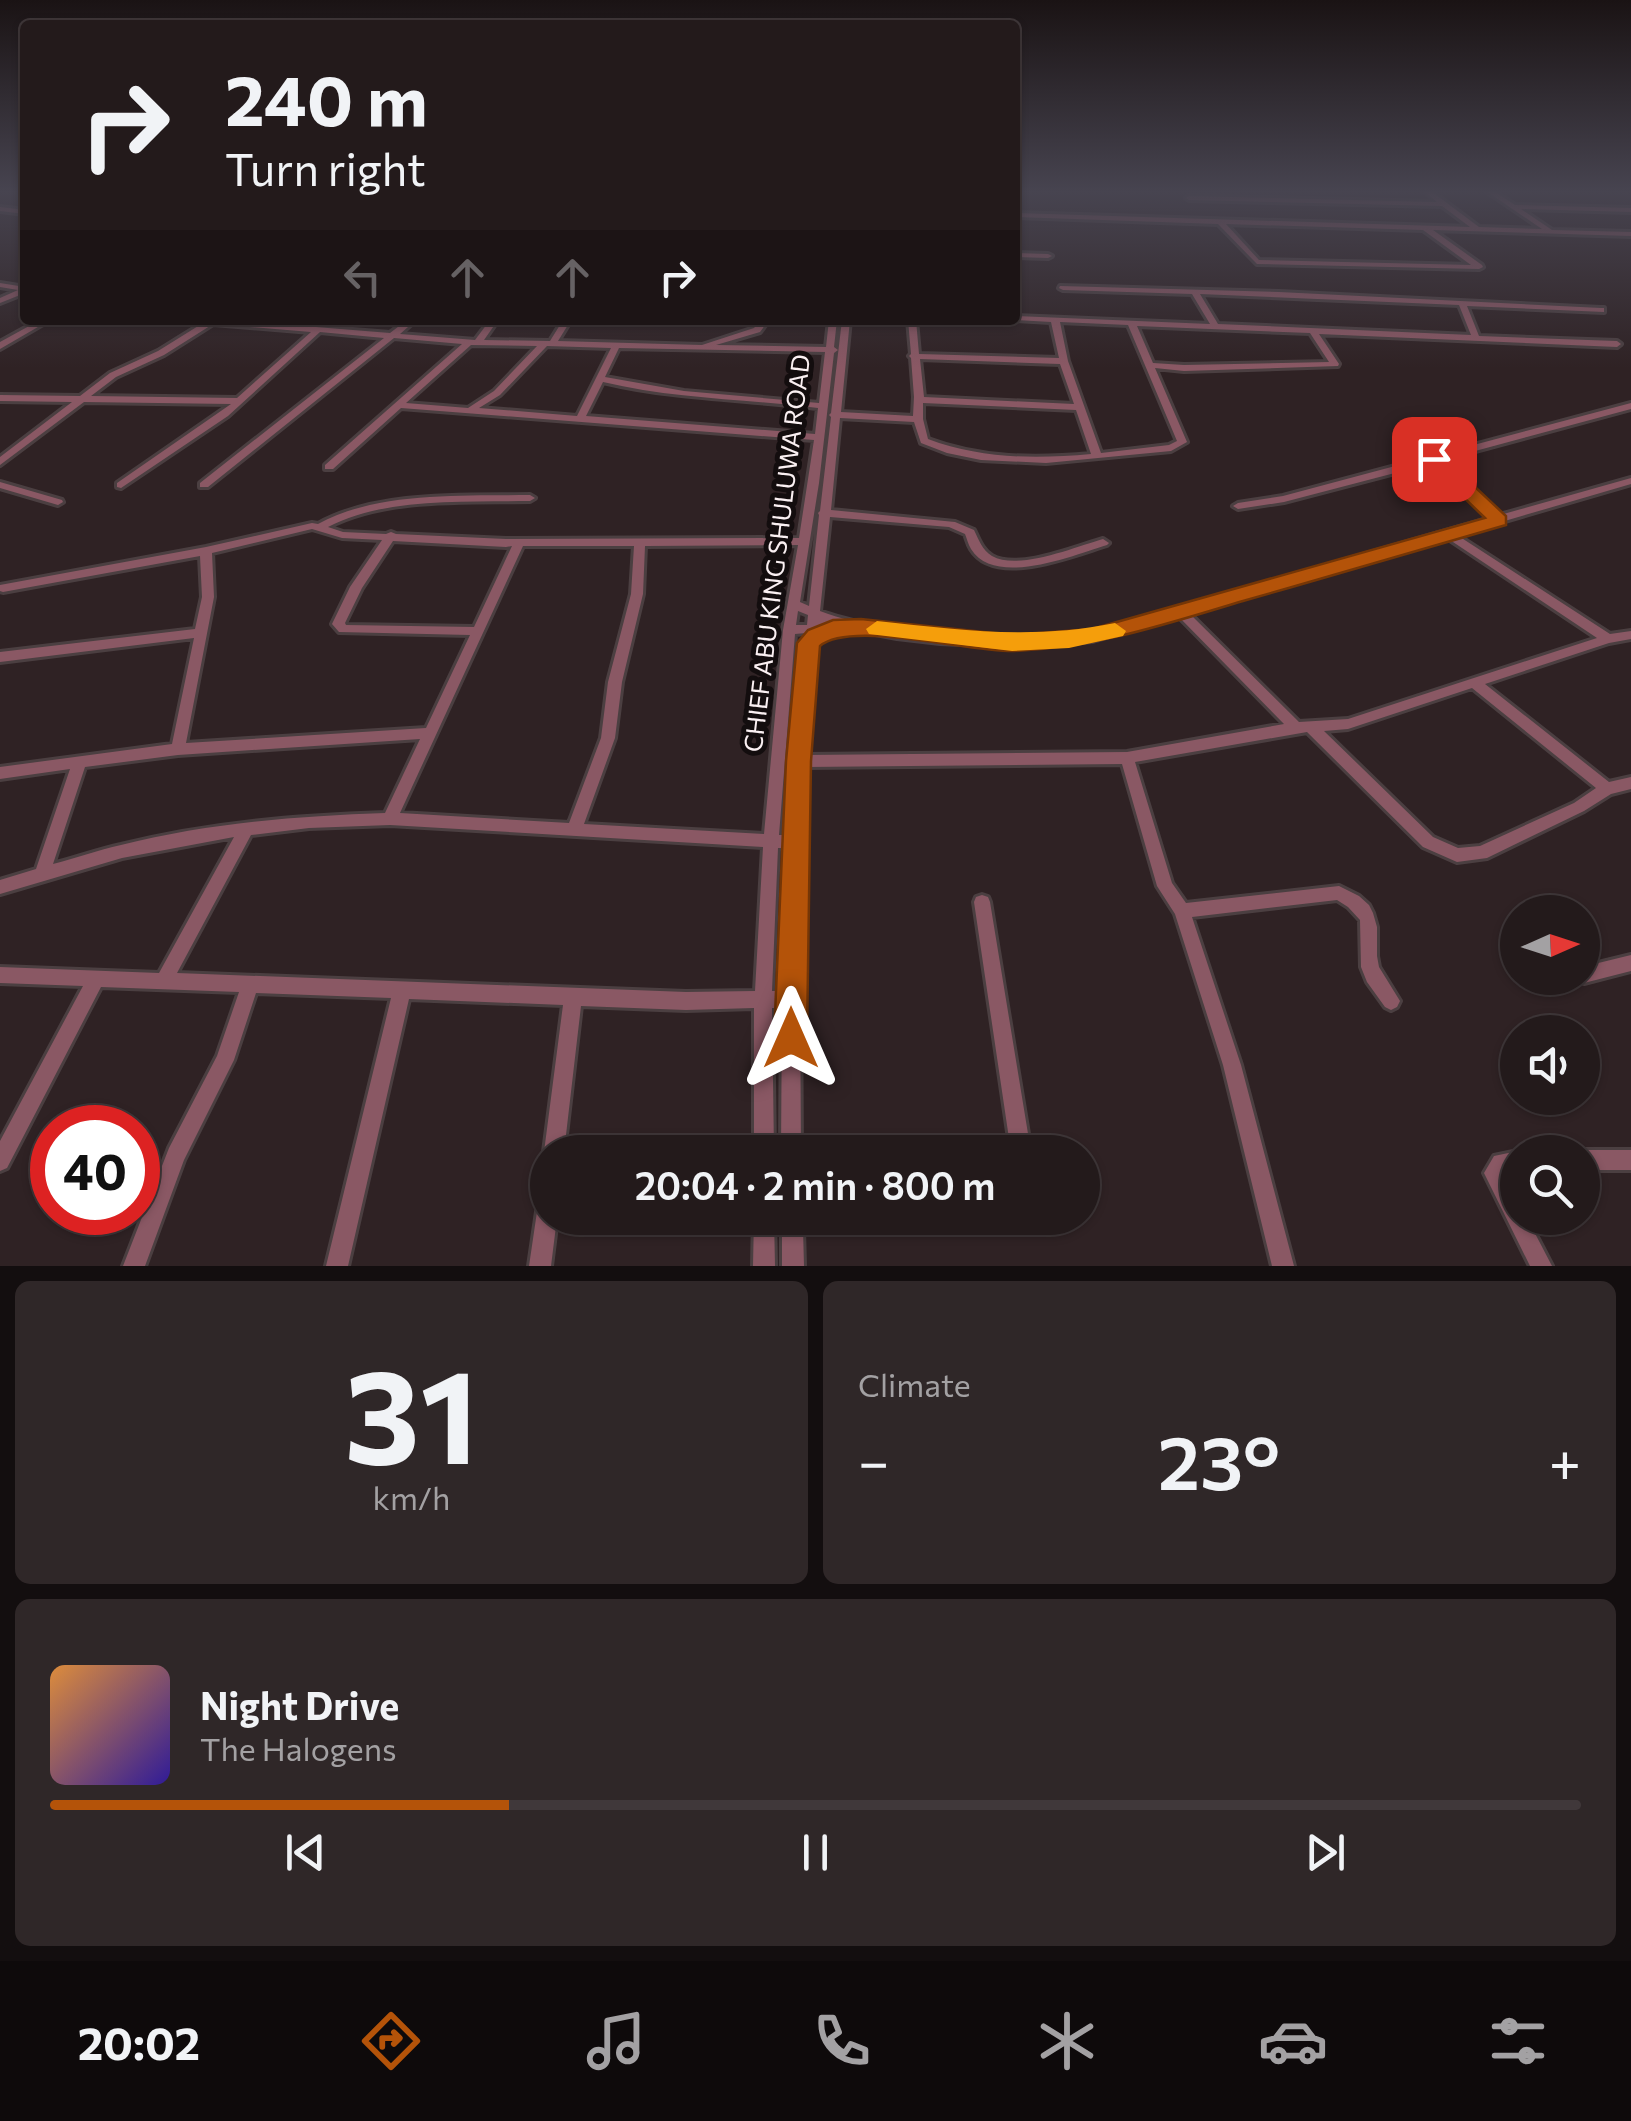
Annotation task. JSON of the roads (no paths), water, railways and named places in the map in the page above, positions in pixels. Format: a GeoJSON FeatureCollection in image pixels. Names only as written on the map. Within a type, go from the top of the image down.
{"type":"FeatureCollection","features":[{"type":"Feature","properties":{"kind":"street"},"geometry":{"type":"LineString","coordinates":[[1246,250],[1257,262],[1478,268],[1454,250]]}},
{"type":"Feature","properties":{"kind":"street"},"geometry":{"type":"LineString","coordinates":[[1020,256],[1048,256]]}},
{"type":"Feature","properties":{"kind":"street"},"geometry":{"type":"LineString","coordinates":[[1063,288],[1600,310]]}},
{"type":"Feature","properties":{"kind":"street"},"geometry":{"type":"LineString","coordinates":[[1194,293],[1215,326]]}},
{"type":"Feature","properties":{"kind":"street"},"geometry":{"type":"LineString","coordinates":[[1463,305],[1476,338]]}},
{"type":"Feature","properties":{"kind":"street"},"geometry":{"type":"LineString","coordinates":[[1020,318],[1617,344]]}},
{"type":"Feature","properties":{"kind":"street"},"geometry":{"type":"LineString","coordinates":[[1055,320],[1064,361],[1097,456]]}},
{"type":"Feature","properties":{"kind":"street"},"geometry":{"type":"LineString","coordinates":[[912,325],[918,419],[924,440],[948,448],[1044,462],[1171,448],[1182,442],[1132,324]]}},
{"type":"Feature","properties":{"kind":"street"},"geometry":{"type":"LineString","coordinates":[[0,346],[37,325]]}},
{"type":"Feature","properties":{"kind":"street"},"geometry":{"type":"LineString","coordinates":[[0,462],[120,370],[161,353],[205,325]]}},
{"type":"Feature","properties":{"kind":"street"},"geometry":{"type":"LineString","coordinates":[[246,325],[474,342],[835,350]]}},
{"type":"Feature","properties":{"kind":"street"},"geometry":{"type":"LineString","coordinates":[[204,485],[406,325]]}},
{"type":"Feature","properties":{"kind":"street"},"geometry":{"type":"LineString","coordinates":[[329,467],[489,325]]}},
{"type":"Feature","properties":{"kind":"street"},"geometry":{"type":"LineString","coordinates":[[472,409],[497,393],[563,325]]}},
{"type":"Feature","properties":{"kind":"street"},"geometry":{"type":"LineString","coordinates":[[704,347],[728,335],[757,330],[761,325]]}},
{"type":"Feature","properties":{"kind":"street","name":"CHIEF ABU KING SHULUWA ROAD"},"geometry":{"type":"LineString","coordinates":[[833,325],[835,350]]}},
{"type":"Feature","properties":{"kind":"street"},"geometry":{"type":"LineString","coordinates":[[791,1135],[790,1000],[798,761],[823,514],[828,411],[835,350],[844,325]]}},
{"type":"Feature","properties":{"kind":"street"},"geometry":{"type":"LineString","coordinates":[[121,484],[240,401],[318,331]]}},
{"type":"Feature","properties":{"kind":"street"},"geometry":{"type":"LineString","coordinates":[[1149,365],[1184,368],[1335,364],[1313,331]]}},
{"type":"Feature","properties":{"kind":"street"},"geometry":{"type":"LineString","coordinates":[[580,418],[616,346]]}},
{"type":"Feature","properties":{"kind":"street"},"geometry":{"type":"LineString","coordinates":[[912,356],[1064,361]]}},
{"type":"Feature","properties":{"kind":"street"},"geometry":{"type":"LineString","coordinates":[[600,379],[670,395],[782,400],[828,411],[918,419]]}},
{"type":"Feature","properties":{"kind":"street"},"geometry":{"type":"LineString","coordinates":[[493,410],[497,393]]}},
{"type":"Feature","properties":{"kind":"street"},"geometry":{"type":"LineString","coordinates":[[0,398],[240,401]]}},
{"type":"Feature","properties":{"kind":"street"},"geometry":{"type":"LineString","coordinates":[[919,400],[1079,407]]}},
{"type":"Feature","properties":{"kind":"street"},"geometry":{"type":"LineString","coordinates":[[398,405],[819,436]]}},
{"type":"Feature","properties":{"kind":"street"},"geometry":{"type":"LineString","coordinates":[[1238,506],[1284,499],[1631,406]]}},
{"type":"Feature","properties":{"kind":"street","name":"CHIEF ABU KING SHULUWA ROAD"},"geometry":{"type":"LineString","coordinates":[[764,1135],[763,1000],[771,840],[789,630],[819,436],[828,411]]}},
{"type":"Feature","properties":{"kind":"street"},"geometry":{"type":"LineString","coordinates":[[1434,459],[1499,520]]}},
{"type":"Feature","properties":{"kind":"street"},"geometry":{"type":"LineString","coordinates":[[789,630],[836,624],[968,641],[1047,642],[1092,637],[1631,481]]}},
{"type":"Feature","properties":{"kind":"street"},"geometry":{"type":"LineString","coordinates":[[0,485],[58,502]]}},
{"type":"Feature","properties":{"kind":"street"},"geometry":{"type":"LineString","coordinates":[[3,588],[206,551],[414,502],[530,498]]}},
{"type":"Feature","properties":{"kind":"street"},"geometry":{"type":"LineString","coordinates":[[823,514],[951,524],[970,532],[974,550],[983,559],[1004,566],[1103,542]]}},
{"type":"Feature","properties":{"kind":"street"},"geometry":{"type":"LineString","coordinates":[[322,526],[342,536],[519,543],[804,540]]}},
{"type":"Feature","properties":{"kind":"street"},"geometry":{"type":"LineString","coordinates":[[1448,534],[1608,639]]}},
{"type":"Feature","properties":{"kind":"street"},"geometry":{"type":"LineString","coordinates":[[391,535],[356,587],[338,624],[343,629],[479,631]]}},
{"type":"Feature","properties":{"kind":"street"},"geometry":{"type":"LineString","coordinates":[[575,828],[610,724],[637,594],[640,541]]}},
{"type":"Feature","properties":{"kind":"street"},"geometry":{"type":"LineString","coordinates":[[390,819],[519,543]]}},
{"type":"Feature","properties":{"kind":"street"},"geometry":{"type":"LineString","coordinates":[[178,748],[208,596],[206,551]]}},
{"type":"Feature","properties":{"kind":"street"},"geometry":{"type":"LineString","coordinates":[[815,589],[836,624]]}},
{"type":"Feature","properties":{"kind":"street"},"geometry":{"type":"LineString","coordinates":[[794,604],[811,628]]}},
{"type":"Feature","properties":{"kind":"street"},"geometry":{"type":"LineString","coordinates":[[1181,612],[1428,842],[1457,854],[1482,853],[1607,789],[1631,783]]}},
{"type":"Feature","properties":{"kind":"street"},"geometry":{"type":"LineString","coordinates":[[811,628],[836,624]]}},
{"type":"Feature","properties":{"kind":"street"},"geometry":{"type":"LineString","coordinates":[[0,657],[201,633]]}},
{"type":"Feature","properties":{"kind":"street"},"geometry":{"type":"LineString","coordinates":[[798,761],[1127,758],[1348,724],[1608,639],[1631,635]]}},
{"type":"Feature","properties":{"kind":"street"},"geometry":{"type":"LineString","coordinates":[[1476,684],[1607,789]]}},
{"type":"Feature","properties":{"kind":"street"},"geometry":{"type":"LineString","coordinates":[[0,774],[178,748],[431,734]]}},
{"type":"Feature","properties":{"kind":"street"},"geometry":{"type":"LineString","coordinates":[[1127,758],[1165,886],[1182,911],[1232,1065],[1283,1266]]}},
{"type":"Feature","properties":{"kind":"street"},"geometry":{"type":"LineString","coordinates":[[43,872],[79,762]]}},
{"type":"Feature","properties":{"kind":"street"},"geometry":{"type":"LineString","coordinates":[[0,886],[122,851],[246,829],[390,819],[794,842]]}},
{"type":"Feature","properties":{"kind":"street"},"geometry":{"type":"LineString","coordinates":[[164,980],[246,829]]}},
{"type":"Feature","properties":{"kind":"street"},"geometry":{"type":"LineString","coordinates":[[1182,911],[1338,894],[1353,902],[1368,920],[1370,966],[1391,1001]]}},
{"type":"Feature","properties":{"kind":"street"},"geometry":{"type":"LineString","coordinates":[[982,902],[1018,1135]]}},
{"type":"Feature","properties":{"kind":"street"},"geometry":{"type":"LineString","coordinates":[[1600,971],[1631,963]]}},
{"type":"Feature","properties":{"kind":"street"},"geometry":{"type":"LineString","coordinates":[[0,975],[790,1000]]}},
{"type":"Feature","properties":{"kind":"street"},"geometry":{"type":"LineString","coordinates":[[0,1161],[96,978]]}},
{"type":"Feature","properties":{"kind":"street"},"geometry":{"type":"LineString","coordinates":[[134,1266],[176,1155],[225,1060],[250,985]]}},
{"type":"Feature","properties":{"kind":"street"},"geometry":{"type":"LineString","coordinates":[[338,1266],[402,990]]}},
{"type":"Feature","properties":{"kind":"street"},"geometry":{"type":"LineString","coordinates":[[556,1135],[573,996]]}},
{"type":"Feature","properties":{"kind":"street"},"geometry":{"type":"LineString","coordinates":[[1600,1160],[1631,1160]]}},
{"type":"Feature","properties":{"kind":"street"},"geometry":{"type":"LineString","coordinates":[[1500,1162],[1494,1172],[1500,1184]]}},
{"type":"Feature","properties":{"kind":"street"},"geometry":{"type":"LineString","coordinates":[[540,1266],[544,1235]]}},
{"type":"Feature","properties":{"kind":"street"},"geometry":{"type":"LineString","coordinates":[[764,1235],[764,1266]]}},
{"type":"Feature","properties":{"kind":"street"},"geometry":{"type":"LineString","coordinates":[[792,1235],[792,1266]]}},
{"type":"Feature","properties":{"kind":"street"},"geometry":{"type":"LineString","coordinates":[[1526,1235],[1541,1266]]}}]}
